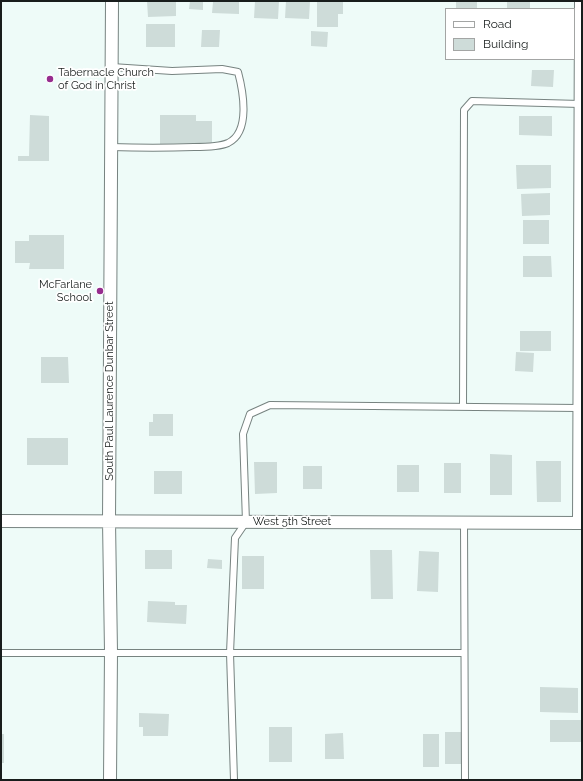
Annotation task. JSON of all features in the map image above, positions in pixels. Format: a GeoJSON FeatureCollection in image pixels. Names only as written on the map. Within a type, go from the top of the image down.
{"type":"FeatureCollection","features":[{"type":"Feature","properties":{"kind":"street","name":"South Paul Laurence Dunbar Street"},"geometry":{"type":"LineString","coordinates":[[110,780],[111,652],[109,521],[112,1]]}},
{"type":"Feature","properties":{"kind":"street"},"geometry":{"type":"LineString","coordinates":[[581,1],[581,366],[579,408],[581,523]]}},
{"type":"Feature","properties":{"kind":"street","name":"West 5th Street"},"geometry":{"type":"LineString","coordinates":[[1,521],[581,523]]}},
{"type":"Feature","properties":{"kind":"lane"},"geometry":{"type":"LineString","coordinates":[[111,147],[204,147],[228,143],[240,130],[244,114],[242,87],[238,72],[222,69],[172,71],[112,67]]}},
{"type":"Feature","properties":{"kind":"lane"},"geometry":{"type":"LineString","coordinates":[[463,407],[464,110],[472,101],[580,104]]}},
{"type":"Feature","properties":{"kind":"lane"},"geometry":{"type":"LineString","coordinates":[[234,780],[230,653],[235,538],[246,522],[242,434],[250,414],[270,405],[579,408]]}},
{"type":"Feature","properties":{"kind":"lane"},"geometry":{"type":"LineString","coordinates":[[464,523],[465,780]]}},
{"type":"Feature","properties":{"kind":"lane"},"geometry":{"type":"LineString","coordinates":[[1,653],[464,653]]}},
{"type":"Feature","properties":{"kind":"building"},"geometry":{"type":"Polygon","coordinates":[[[147,1],[176,1],[176,16],[148,17],[147,1]]]}},
{"type":"Feature","properties":{"kind":"building"},"geometry":{"type":"Polygon","coordinates":[[[190,1],[203,1],[203,10],[189,9],[190,1]]]}},
{"type":"Feature","properties":{"kind":"building"},"geometry":{"type":"Polygon","coordinates":[[[239,1],[239,14],[212,13],[213,2],[239,1]]]}},
{"type":"Feature","properties":{"kind":"building"},"geometry":{"type":"Polygon","coordinates":[[[255,1],[279,1],[278,19],[254,18],[255,1]]]}},
{"type":"Feature","properties":{"kind":"building"},"geometry":{"type":"Polygon","coordinates":[[[286,1],[310,1],[309,19],[285,18],[286,1]]]}},
{"type":"Feature","properties":{"kind":"building"},"geometry":{"type":"Polygon","coordinates":[[[317,1],[343,1],[343,14],[338,14],[338,27],[317,27],[317,1]]]}},
{"type":"Feature","properties":{"kind":"building"},"geometry":{"type":"Polygon","coordinates":[[[456,1],[477,1],[477,8],[456,8],[456,1]]]}},
{"type":"Feature","properties":{"kind":"building"},"geometry":{"type":"Polygon","coordinates":[[[507,1],[530,1],[530,8],[507,8],[507,1]]]}},
{"type":"Feature","properties":{"kind":"building"},"geometry":{"type":"Polygon","coordinates":[[[146,24],[175,24],[175,47],[146,47],[146,24]]]}},
{"type":"Feature","properties":{"kind":"building"},"geometry":{"type":"Polygon","coordinates":[[[202,30],[220,30],[219,47],[201,47],[202,30]]]}},
{"type":"Feature","properties":{"kind":"building"},"geometry":{"type":"Polygon","coordinates":[[[311,31],[328,32],[327,47],[311,46],[311,31]]]}},
{"type":"Feature","properties":{"kind":"building"},"geometry":{"type":"Polygon","coordinates":[[[532,70],[554,70],[553,87],[531,86],[532,70]]]}},
{"type":"Feature","properties":{"kind":"building"},"geometry":{"type":"Polygon","coordinates":[[[30,115],[49,116],[49,161],[18,161],[18,156],[29,156],[30,115]]]}},
{"type":"Feature","properties":{"kind":"building"},"geometry":{"type":"Polygon","coordinates":[[[160,115],[196,115],[196,121],[212,121],[212,143],[160,144],[160,115]]]}},
{"type":"Feature","properties":{"kind":"building"},"geometry":{"type":"Polygon","coordinates":[[[519,116],[552,116],[552,136],[519,135],[519,116]]]}},
{"type":"Feature","properties":{"kind":"building"},"geometry":{"type":"Polygon","coordinates":[[[516,165],[551,165],[551,188],[517,189],[516,165]]]}},
{"type":"Feature","properties":{"kind":"building"},"geometry":{"type":"Polygon","coordinates":[[[550,193],[550,215],[522,216],[521,194],[550,193]]]}},
{"type":"Feature","properties":{"kind":"building"},"geometry":{"type":"Polygon","coordinates":[[[523,220],[549,220],[549,244],[523,244],[523,220]]]}},
{"type":"Feature","properties":{"kind":"building"},"geometry":{"type":"Polygon","coordinates":[[[29,235],[64,235],[64,269],[29,269],[30,263],[15,263],[15,241],[29,241],[29,235]]]}},
{"type":"Feature","properties":{"kind":"building"},"geometry":{"type":"Polygon","coordinates":[[[523,256],[551,256],[552,277],[523,277],[523,256]]]}},
{"type":"Feature","properties":{"kind":"building"},"geometry":{"type":"Polygon","coordinates":[[[520,331],[551,331],[551,351],[520,351],[520,331]]]}},
{"type":"Feature","properties":{"kind":"building"},"geometry":{"type":"Polygon","coordinates":[[[516,352],[534,353],[533,372],[515,371],[516,352]]]}},
{"type":"Feature","properties":{"kind":"building"},"geometry":{"type":"Polygon","coordinates":[[[41,357],[68,357],[69,383],[41,383],[41,357]]]}},
{"type":"Feature","properties":{"kind":"building"},"geometry":{"type":"Polygon","coordinates":[[[153,414],[173,414],[173,436],[149,436],[149,422],[153,422],[153,414]]]}},
{"type":"Feature","properties":{"kind":"building"},"geometry":{"type":"Polygon","coordinates":[[[27,438],[68,438],[68,465],[27,465],[27,438]]]}},
{"type":"Feature","properties":{"kind":"building"},"geometry":{"type":"Polygon","coordinates":[[[490,454],[512,455],[512,495],[490,495],[490,454]]]}},
{"type":"Feature","properties":{"kind":"building"},"geometry":{"type":"Polygon","coordinates":[[[536,461],[561,461],[561,502],[537,502],[536,461]]]}},
{"type":"Feature","properties":{"kind":"building"},"geometry":{"type":"Polygon","coordinates":[[[254,462],[277,462],[277,493],[255,494],[254,462]]]}},
{"type":"Feature","properties":{"kind":"building"},"geometry":{"type":"Polygon","coordinates":[[[444,463],[461,463],[461,493],[444,493],[444,463]]]}},
{"type":"Feature","properties":{"kind":"building"},"geometry":{"type":"Polygon","coordinates":[[[397,465],[419,465],[419,492],[397,492],[397,465]]]}},
{"type":"Feature","properties":{"kind":"building"},"geometry":{"type":"Polygon","coordinates":[[[303,466],[322,466],[322,489],[303,489],[303,466]]]}},
{"type":"Feature","properties":{"kind":"building"},"geometry":{"type":"Polygon","coordinates":[[[154,471],[182,471],[182,494],[154,494],[154,471]]]}},
{"type":"Feature","properties":{"kind":"building"},"geometry":{"type":"Polygon","coordinates":[[[145,550],[172,550],[172,569],[145,569],[145,550]]]}},
{"type":"Feature","properties":{"kind":"building"},"geometry":{"type":"Polygon","coordinates":[[[370,550],[392,550],[393,599],[371,599],[370,550]]]}},
{"type":"Feature","properties":{"kind":"building"},"geometry":{"type":"Polygon","coordinates":[[[419,551],[439,552],[438,592],[417,591],[419,551]]]}},
{"type":"Feature","properties":{"kind":"building"},"geometry":{"type":"Polygon","coordinates":[[[242,556],[264,556],[264,589],[242,589],[242,556]]]}},
{"type":"Feature","properties":{"kind":"building"},"geometry":{"type":"Polygon","coordinates":[[[208,559],[222,560],[222,569],[207,568],[208,559]]]}},
{"type":"Feature","properties":{"kind":"building"},"geometry":{"type":"Polygon","coordinates":[[[148,601],[175,602],[175,605],[187,605],[186,624],[147,622],[148,601]]]}},
{"type":"Feature","properties":{"kind":"building"},"geometry":{"type":"Polygon","coordinates":[[[540,687],[578,688],[578,713],[540,712],[540,687]]]}},
{"type":"Feature","properties":{"kind":"building"},"geometry":{"type":"Polygon","coordinates":[[[139,713],[169,714],[168,736],[143,736],[143,727],[139,727],[139,713]]]}},
{"type":"Feature","properties":{"kind":"building"},"geometry":{"type":"Polygon","coordinates":[[[550,720],[581,720],[581,742],[550,742],[550,720]]]}},
{"type":"Feature","properties":{"kind":"building"},"geometry":{"type":"Polygon","coordinates":[[[269,727],[292,727],[292,762],[269,762],[269,727]]]}},
{"type":"Feature","properties":{"kind":"building"},"geometry":{"type":"Polygon","coordinates":[[[445,732],[462,732],[462,764],[445,764],[445,732]]]}},
{"type":"Feature","properties":{"kind":"building"},"geometry":{"type":"Polygon","coordinates":[[[343,733],[344,759],[325,759],[325,734],[343,733]]]}},
{"type":"Feature","properties":{"kind":"building"},"geometry":{"type":"Polygon","coordinates":[[[1,734],[4,734],[4,763],[1,763],[1,734]]]}},
{"type":"Feature","properties":{"kind":"building"},"geometry":{"type":"Polygon","coordinates":[[[423,734],[439,734],[439,767],[423,767],[423,734]]]}},
{"type":"Feature","properties":{"kind":"place","name":"Tabernacle Church of God in Christ"},"geometry":{"type":"Point","coordinates":[50,79]}},
{"type":"Feature","properties":{"kind":"place","name":"McFarlane School"},"geometry":{"type":"Point","coordinates":[100,291]}}]}
